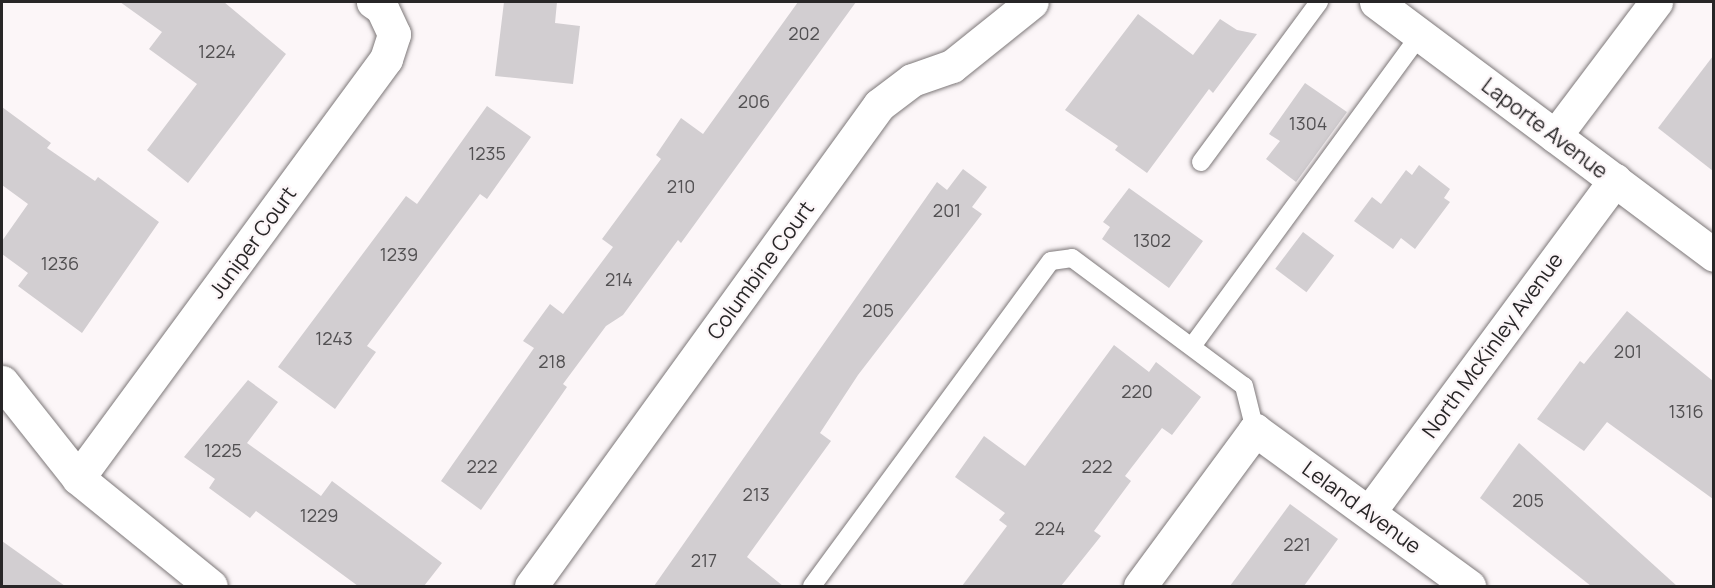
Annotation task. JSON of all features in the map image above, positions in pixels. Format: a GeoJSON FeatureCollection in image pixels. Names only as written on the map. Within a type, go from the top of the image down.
{"type":"FeatureCollection","features":[{"type":"Feature","properties":{"kind":"street","name":"Juniper Court"},"geometry":{"type":"LineString","coordinates":[[78,478],[386,59],[394,34],[382,8],[373,2]]}},
{"type":"Feature","properties":{"kind":"street","name":"Columbine Court"},"geometry":{"type":"LineString","coordinates":[[531,586],[879,105],[912,80],[952,66],[1032,2]]}},
{"type":"Feature","properties":{"kind":"street","name":"Laporte Avenue"},"geometry":{"type":"LineString","coordinates":[[1376,2],[1713,255]]}},
{"type":"Feature","properties":{"kind":"street"},"geometry":{"type":"LineString","coordinates":[[1555,136],[1656,2]]}},
{"type":"Feature","properties":{"kind":"street","name":"North McKinley Avenue"},"geometry":{"type":"LineString","coordinates":[[1370,512],[1615,180]]}},
{"type":"Feature","properties":{"kind":"street"},"geometry":{"type":"LineString","coordinates":[[2,382],[78,478],[211,586]]}},
{"type":"Feature","properties":{"kind":"street"},"geometry":{"type":"LineString","coordinates":[[1140,586],[1255,429]]}},
{"type":"Feature","properties":{"kind":"street","name":"Leland Avenue"},"geometry":{"type":"LineString","coordinates":[[1255,429],[1370,512],[1462,584]]}},
{"type":"Feature","properties":{"kind":"lane"},"geometry":{"type":"LineString","coordinates":[[1201,162],[1319,2]]}},
{"type":"Feature","properties":{"kind":"lane"},"geometry":{"type":"LineString","coordinates":[[1193,345],[1421,34]]}},
{"type":"Feature","properties":{"kind":"lane"},"geometry":{"type":"LineString","coordinates":[[812,586],[1051,261],[1072,258],[1193,345],[1245,387],[1255,429]]}},
{"type":"Feature","properties":{"kind":"building"},"geometry":{"type":"Polygon","coordinates":[[[120,2],[224,2],[286,54],[188,183],[147,150],[197,84],[149,49],[162,32],[120,2]]]}},
{"type":"Feature","properties":{"kind":"building"},"geometry":{"type":"Polygon","coordinates":[[[504,2],[557,2],[555,23],[580,26],[573,84],[495,76],[504,2]]]}},
{"type":"Feature","properties":{"kind":"building"},"geometry":{"type":"Polygon","coordinates":[[[798,2],[856,2],[681,243],[678,240],[623,315],[606,326],[563,384],[567,387],[481,510],[441,481],[534,348],[523,341],[550,304],[563,314],[613,247],[602,239],[661,159],[656,155],[681,118],[703,134],[798,2]]]}},
{"type":"Feature","properties":{"kind":"building"},"geometry":{"type":"Polygon","coordinates":[[[1138,14],[1193,55],[1220,19],[1237,30],[1257,34],[1213,93],[1209,89],[1147,173],[1115,150],[1118,146],[1065,110],[1138,14]]]}},
{"type":"Feature","properties":{"kind":"building"},"geometry":{"type":"Polygon","coordinates":[[[1713,56],[1713,171],[1658,128],[1713,56]]]}},
{"type":"Feature","properties":{"kind":"building"},"geometry":{"type":"Polygon","coordinates":[[[1305,83],[1347,112],[1296,182],[1266,159],[1280,141],[1269,134],[1305,83]]]}},
{"type":"Feature","properties":{"kind":"building"},"geometry":{"type":"Polygon","coordinates":[[[487,106],[531,137],[487,199],[480,194],[367,346],[376,352],[335,409],[278,367],[406,196],[417,204],[487,106]]]}},
{"type":"Feature","properties":{"kind":"building"},"geometry":{"type":"Polygon","coordinates":[[[2,107],[51,143],[47,148],[95,181],[98,177],[159,222],[82,333],[18,286],[28,273],[2,254],[2,241],[28,204],[2,185],[2,107]]]}},
{"type":"Feature","properties":{"kind":"building"},"geometry":{"type":"Polygon","coordinates":[[[1419,165],[1450,189],[1444,198],[1450,202],[1415,249],[1401,238],[1393,249],[1354,221],[1372,197],[1381,204],[1406,170],[1412,175],[1419,165]]]}},
{"type":"Feature","properties":{"kind":"building"},"geometry":{"type":"Polygon","coordinates":[[[963,169],[987,187],[972,207],[982,214],[858,375],[820,433],[831,441],[747,557],[783,586],[654,586],[937,182],[947,190],[963,169]]]}},
{"type":"Feature","properties":{"kind":"building"},"geometry":{"type":"Polygon","coordinates":[[[1129,188],[1203,241],[1169,288],[1102,239],[1110,227],[1103,222],[1129,188]]]}},
{"type":"Feature","properties":{"kind":"building"},"geometry":{"type":"Polygon","coordinates":[[[1303,232],[1334,255],[1306,292],[1275,269],[1303,232]]]}},
{"type":"Feature","properties":{"kind":"building"},"geometry":{"type":"Polygon","coordinates":[[[1627,311],[1713,381],[1713,499],[1607,422],[1584,451],[1537,419],[1580,361],[1584,364],[1627,311]]]}},
{"type":"Feature","properties":{"kind":"building"},"geometry":{"type":"Polygon","coordinates":[[[1114,345],[1149,372],[1156,362],[1201,397],[1172,435],[1162,428],[1125,476],[1131,481],[1094,531],[1101,536],[1061,586],[962,586],[1007,526],[999,520],[1005,513],[955,477],[984,436],[1025,466],[1114,345]]]}},
{"type":"Feature","properties":{"kind":"building"},"geometry":{"type":"Polygon","coordinates":[[[248,380],[278,402],[247,443],[321,496],[332,481],[442,563],[424,586],[358,586],[256,511],[250,518],[209,488],[215,479],[184,457],[248,380]]]}},
{"type":"Feature","properties":{"kind":"building"},"geometry":{"type":"Polygon","coordinates":[[[1519,443],[1677,586],[1591,586],[1480,498],[1519,443]]]}},
{"type":"Feature","properties":{"kind":"building"},"geometry":{"type":"Polygon","coordinates":[[[1290,504],[1338,539],[1304,586],[1230,586],[1290,504]]]}},
{"type":"Feature","properties":{"kind":"building"},"geometry":{"type":"Polygon","coordinates":[[[2,541],[65,586],[2,586],[2,541]]]}}]}
